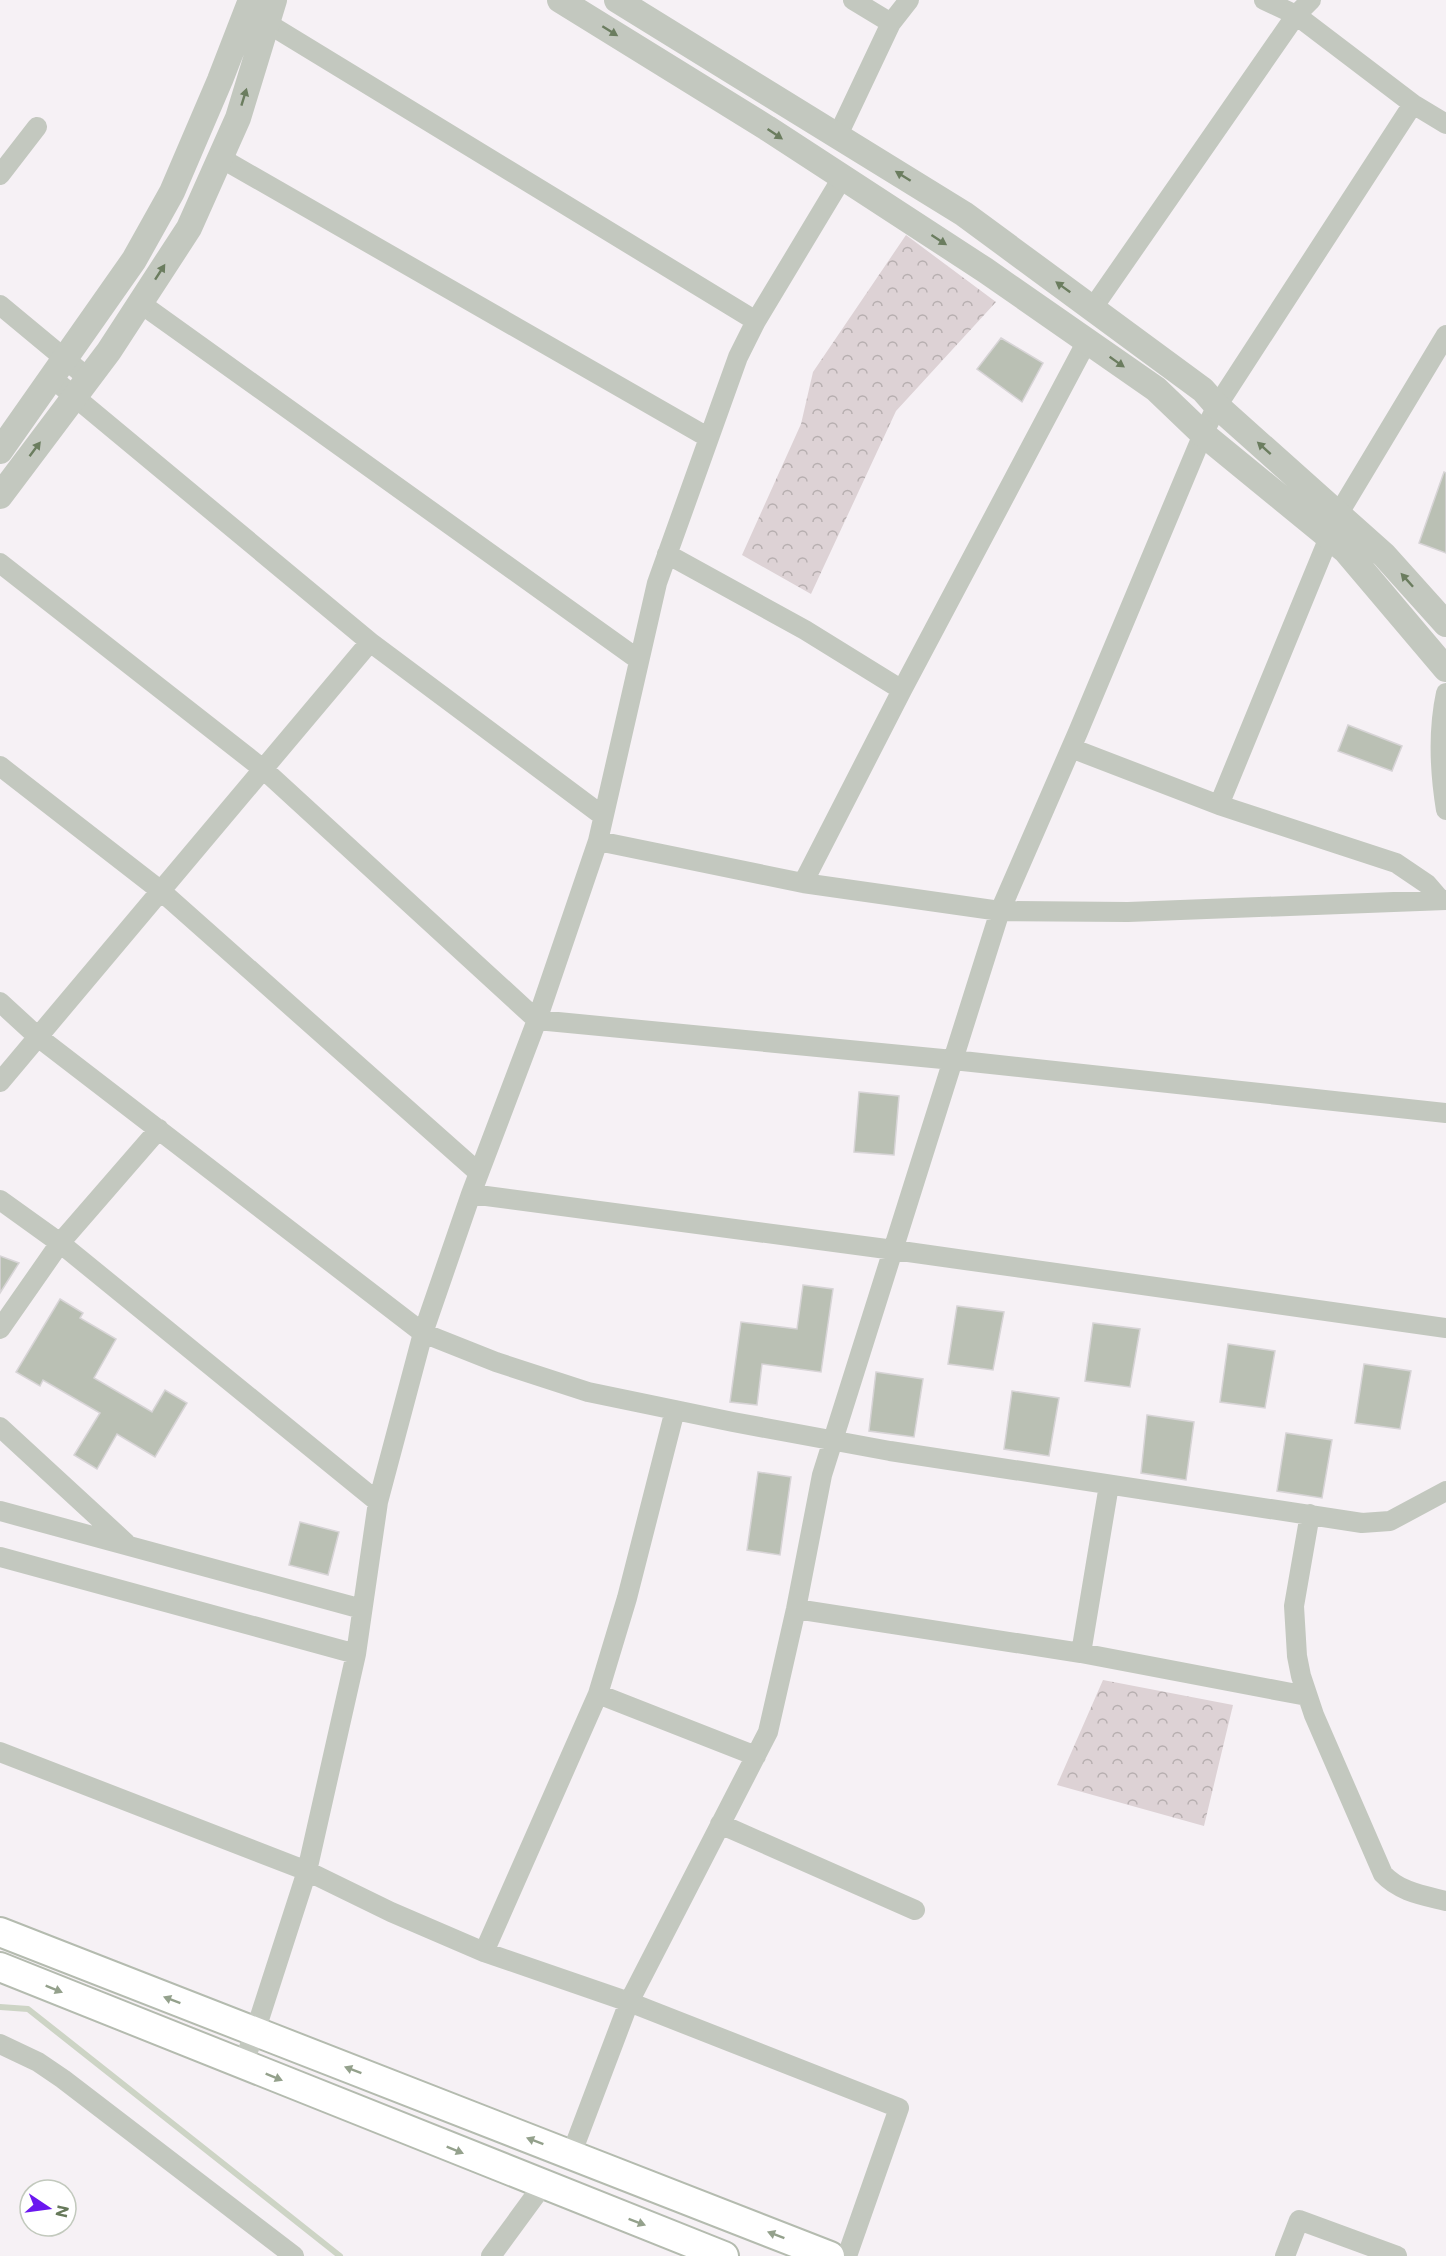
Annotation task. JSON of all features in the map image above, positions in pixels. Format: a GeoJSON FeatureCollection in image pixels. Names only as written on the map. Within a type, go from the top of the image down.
{"type":"FeatureCollection","features":[{"type":"Feature","properties":{"kind":"main road"},"geometry":{"type":"LineString","coordinates":[[0,1932],[830,2256]]}},
{"type":"Feature","properties":{"kind":"main road"},"geometry":{"type":"LineString","coordinates":[[0,1967],[724,2256]]}},
{"type":"Feature","properties":{"kind":"street"},"geometry":{"type":"LineString","coordinates":[[560,0],[767,128],[985,270],[1156,389],[1203,434],[1346,551],[1446,669]]}},
{"type":"Feature","properties":{"kind":"street"},"geometry":{"type":"LineString","coordinates":[[617,0],[964,214],[1203,390],[1384,555],[1446,624]]}},
{"type":"Feature","properties":{"kind":"street"},"geometry":{"type":"LineString","coordinates":[[853,0],[891,22]]}},
{"type":"Feature","properties":{"kind":"street"},"geometry":{"type":"LineString","coordinates":[[838,135],[891,22],[909,0]]}},
{"type":"Feature","properties":{"kind":"street"},"geometry":{"type":"LineString","coordinates":[[1264,0],[1296,15],[1413,104],[1446,124]]}},
{"type":"Feature","properties":{"kind":"street"},"geometry":{"type":"LineString","coordinates":[[1092,309],[1296,15],[1311,0]]}},
{"type":"Feature","properties":{"kind":"street"},"geometry":{"type":"LineString","coordinates":[[255,6],[756,321]]}},
{"type":"Feature","properties":{"kind":"street"},"geometry":{"type":"LineString","coordinates":[[0,496],[82,387],[189,228],[238,118],[255,6]]}},
{"type":"Feature","properties":{"kind":"street"},"geometry":{"type":"LineString","coordinates":[[0,451],[134,260],[172,192],[255,6]]}},
{"type":"Feature","properties":{"kind":"street"},"geometry":{"type":"LineString","coordinates":[[571,2155],[629,2002],[768,1732],[796,1609],[822,1475],[1000,911],[1217,405],[1413,104]]}},
{"type":"Feature","properties":{"kind":"street"},"geometry":{"type":"LineString","coordinates":[[0,175],[37,127]]}},
{"type":"Feature","properties":{"kind":"street"},"geometry":{"type":"LineString","coordinates":[[219,157],[709,438]]}},
{"type":"Feature","properties":{"kind":"street"},"geometry":{"type":"LineString","coordinates":[[243,2064],[306,1871],[356,1654],[378,1502],[423,1333],[471,1194],[537,1020],[597,841],[657,583],[738,357],[756,321],[842,178]]}},
{"type":"Feature","properties":{"kind":"street"},"geometry":{"type":"LineString","coordinates":[[140,303],[639,660]]}},
{"type":"Feature","properties":{"kind":"street"},"geometry":{"type":"LineString","coordinates":[[0,305],[58,369],[82,387],[370,642],[603,816]]}},
{"type":"Feature","properties":{"kind":"street"},"geometry":{"type":"LineString","coordinates":[[1219,805],[1339,513],[1446,335]]}},
{"type":"Feature","properties":{"kind":"street"},"geometry":{"type":"LineString","coordinates":[[803,883],[902,690],[1087,341]]}},
{"type":"Feature","properties":{"kind":"street"},"geometry":{"type":"LineString","coordinates":[[668,554],[805,630],[902,690]]}},
{"type":"Feature","properties":{"kind":"street"},"geometry":{"type":"LineString","coordinates":[[0,562],[263,770],[537,1020],[953,1060],[1446,1113]]}},
{"type":"Feature","properties":{"kind":"street"},"geometry":{"type":"LineString","coordinates":[[0,1082],[370,642]]}},
{"type":"Feature","properties":{"kind":"street"},"geometry":{"type":"LineString","coordinates":[[1446,693],[1441,714],[1442,787],[1446,810]]}},
{"type":"Feature","properties":{"kind":"street"},"geometry":{"type":"LineString","coordinates":[[1071,748],[1219,805],[1396,863],[1427,884],[1443,900]]}},
{"type":"Feature","properties":{"kind":"street"},"geometry":{"type":"LineString","coordinates":[[0,766],[161,891],[479,1173]]}},
{"type":"Feature","properties":{"kind":"street"},"geometry":{"type":"LineString","coordinates":[[597,841],[803,883],[1000,911],[1128,912],[1443,900]]}},
{"type":"Feature","properties":{"kind":"street"},"geometry":{"type":"LineString","coordinates":[[0,1002],[38,1037],[423,1333],[496,1362],[588,1392],[833,1441],[1362,1523],[1390,1521],[1446,1491]]}},
{"type":"Feature","properties":{"kind":"street"},"geometry":{"type":"LineString","coordinates":[[0,1329],[60,1243],[159,1129]]}},
{"type":"Feature","properties":{"kind":"street"},"geometry":{"type":"LineString","coordinates":[[471,1194],[894,1250],[1446,1328]]}},
{"type":"Feature","properties":{"kind":"street"},"geometry":{"type":"LineString","coordinates":[[0,1200],[60,1243],[378,1502]]}},
{"type":"Feature","properties":{"kind":"street"},"geometry":{"type":"LineString","coordinates":[[484,1952],[597,1694],[627,1598],[675,1410]]}},
{"type":"Feature","properties":{"kind":"street"},"geometry":{"type":"LineString","coordinates":[[0,1427],[129,1545]]}},
{"type":"Feature","properties":{"kind":"street"},"geometry":{"type":"LineString","coordinates":[[1081,1653],[1109,1485]]}},
{"type":"Feature","properties":{"kind":"street"},"geometry":{"type":"LineString","coordinates":[[0,1511],[362,1609]]}},
{"type":"Feature","properties":{"kind":"street"},"geometry":{"type":"LineString","coordinates":[[1310,1514],[1294,1606],[1297,1656],[1307,1696],[1383,1874],[1389,1881],[1404,1890],[1446,1901]]}},
{"type":"Feature","properties":{"kind":"street"},"geometry":{"type":"LineString","coordinates":[[0,1557],[356,1654]]}},
{"type":"Feature","properties":{"kind":"street"},"geometry":{"type":"LineString","coordinates":[[796,1609],[1081,1653],[1307,1696]]}},
{"type":"Feature","properties":{"kind":"street"},"geometry":{"type":"LineString","coordinates":[[597,1694],[756,1756]]}},
{"type":"Feature","properties":{"kind":"street"},"geometry":{"type":"LineString","coordinates":[[0,1752],[306,1871],[391,1912],[484,1952],[629,2002],[899,2108],[847,2256]]}},
{"type":"Feature","properties":{"kind":"street"},"geometry":{"type":"LineString","coordinates":[[720,1824],[915,1911]]}},
{"type":"Feature","properties":{"kind":"street"},"geometry":{"type":"LineString","coordinates":[[0,2044],[38,2062],[63,2079],[294,2256]]}},
{"type":"Feature","properties":{"kind":"street"},"geometry":{"type":"LineString","coordinates":[[491,2256],[543,2185]]}},
{"type":"Feature","properties":{"kind":"street"},"geometry":{"type":"LineString","coordinates":[[1285,2256],[1299,2220],[1397,2256]]}},
{"type":"Feature","properties":{"kind":"green space"},"geometry":{"type":"Polygon","coordinates":[[[906,235],[996,302],[896,411],[811,594],[742,555],[801,424],[813,372],[906,235]]]}},
{"type":"Feature","properties":{"kind":"green space"},"geometry":{"type":"Polygon","coordinates":[[[1103,1680],[1233,1705],[1204,1826],[1057,1785],[1103,1680]]]}},
{"type":"Feature","properties":{"kind":"building"},"geometry":{"type":"Polygon","coordinates":[[[1001,338],[1043,363],[1022,402],[977,369],[1001,338]]]}},
{"type":"Feature","properties":{"kind":"building"},"geometry":{"type":"Polygon","coordinates":[[[1444,472],[1446,473],[1446,553],[1419,543],[1444,472]]]}},
{"type":"Feature","properties":{"kind":"building"},"geometry":{"type":"Polygon","coordinates":[[[1348,725],[1402,746],[1392,771],[1338,751],[1348,725]]]}},
{"type":"Feature","properties":{"kind":"building"},"geometry":{"type":"Polygon","coordinates":[[[859,1092],[899,1096],[894,1155],[854,1152],[859,1092]]]}},
{"type":"Feature","properties":{"kind":"building"},"geometry":{"type":"Polygon","coordinates":[[[0,1256],[19,1263],[0,1293],[0,1256]]]}},
{"type":"Feature","properties":{"kind":"building"},"geometry":{"type":"Polygon","coordinates":[[[803,1285],[833,1289],[821,1372],[762,1364],[757,1405],[730,1402],[741,1322],[797,1329],[803,1285]]]}},
{"type":"Feature","properties":{"kind":"building"},"geometry":{"type":"Polygon","coordinates":[[[60,1299],[83,1313],[80,1318],[116,1339],[94,1378],[152,1412],[165,1390],[187,1403],[155,1457],[117,1434],[97,1469],[74,1455],[100,1413],[43,1380],[40,1386],[16,1372],[60,1299]]]}},
{"type":"Feature","properties":{"kind":"building"},"geometry":{"type":"Polygon","coordinates":[[[957,1306],[1004,1312],[993,1370],[948,1364],[957,1306]]]}},
{"type":"Feature","properties":{"kind":"building"},"geometry":{"type":"Polygon","coordinates":[[[1093,1323],[1140,1329],[1130,1387],[1085,1381],[1093,1323]]]}},
{"type":"Feature","properties":{"kind":"building"},"geometry":{"type":"Polygon","coordinates":[[[1228,1344],[1275,1351],[1265,1408],[1220,1402],[1228,1344]]]}},
{"type":"Feature","properties":{"kind":"building"},"geometry":{"type":"Polygon","coordinates":[[[1364,1364],[1411,1371],[1400,1429],[1355,1423],[1364,1364]]]}},
{"type":"Feature","properties":{"kind":"building"},"geometry":{"type":"Polygon","coordinates":[[[876,1372],[923,1379],[914,1437],[869,1431],[876,1372]]]}},
{"type":"Feature","properties":{"kind":"building"},"geometry":{"type":"Polygon","coordinates":[[[1012,1391],[1059,1398],[1049,1456],[1004,1449],[1012,1391]]]}},
{"type":"Feature","properties":{"kind":"building"},"geometry":{"type":"Polygon","coordinates":[[[1147,1415],[1194,1422],[1186,1480],[1141,1473],[1147,1415]]]}},
{"type":"Feature","properties":{"kind":"building"},"geometry":{"type":"Polygon","coordinates":[[[1286,1433],[1332,1440],[1322,1498],[1277,1491],[1286,1433]]]}},
{"type":"Feature","properties":{"kind":"building"},"geometry":{"type":"Polygon","coordinates":[[[758,1472],[791,1477],[780,1555],[747,1550],[758,1472]]]}},
{"type":"Feature","properties":{"kind":"building"},"geometry":{"type":"Polygon","coordinates":[[[300,1522],[339,1532],[328,1575],[289,1565],[300,1522]]]}},
{"type":"Feature","properties":{"kind":"waterway"},"geometry":{"type":"LineString","coordinates":[[0,2007],[28,2009],[340,2256]]}}]}
